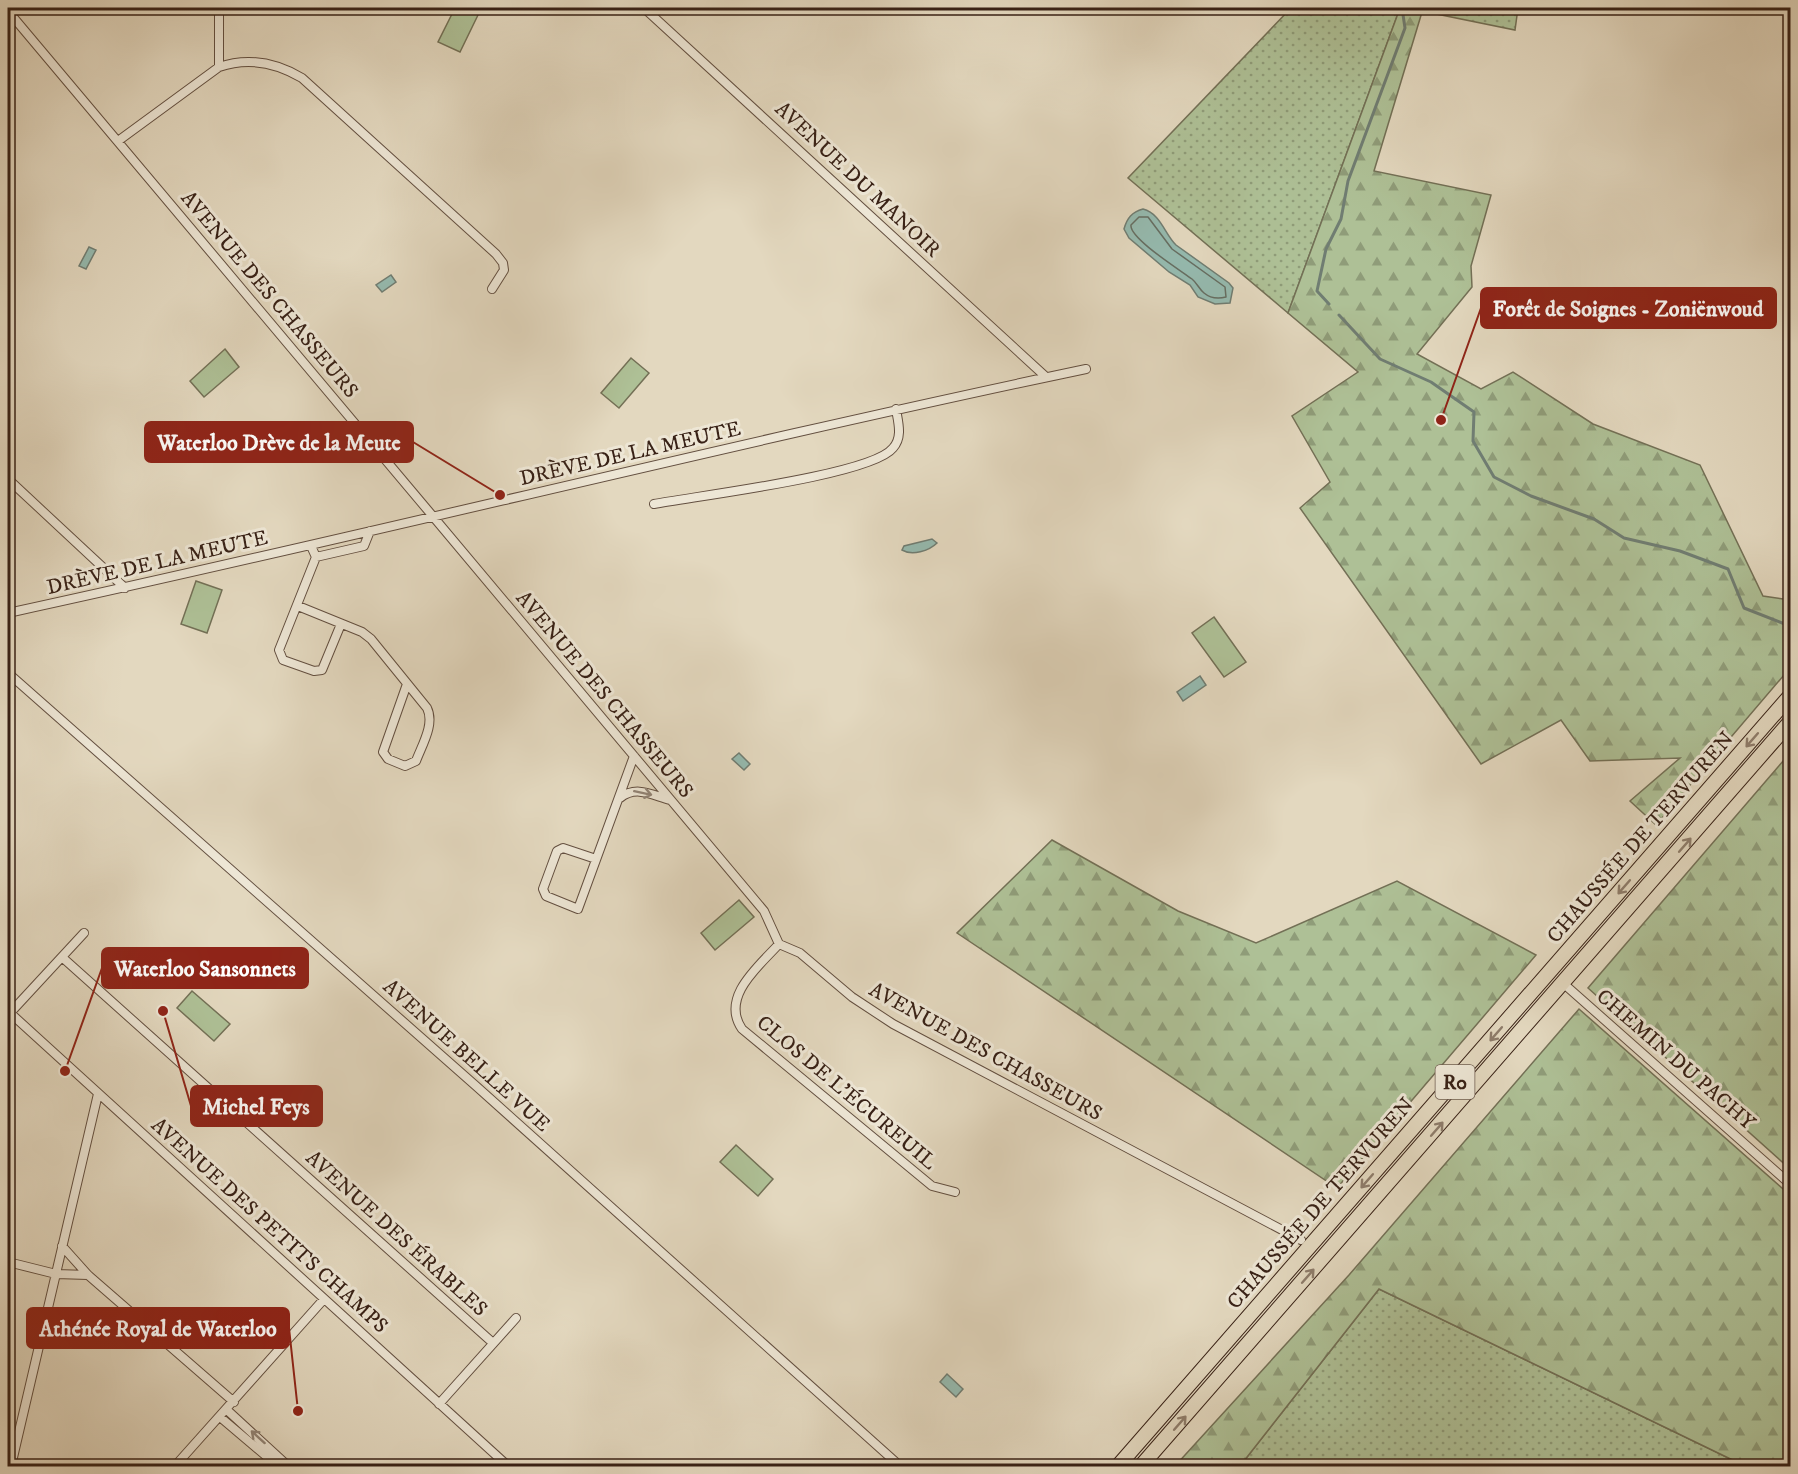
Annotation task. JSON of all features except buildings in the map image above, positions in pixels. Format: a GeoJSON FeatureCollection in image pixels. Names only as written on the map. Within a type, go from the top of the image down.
{"type":"FeatureCollection","features":[{"type":"Feature","properties":{"kind":"highway","name":"CHAUSSÉE DE TERVUREN"},"geometry":{"type":"LineString","coordinates":[[1118,1467],[1791,696]]}},
{"type":"Feature","properties":{"kind":"highway","name":"CHAUSSÉE DE TERVUREN"},"geometry":{"type":"LineString","coordinates":[[1141,1467],[1791,722]]}},
{"type":"Feature","properties":{"kind":"street"},"geometry":{"type":"LineString","coordinates":[[219,8],[219,68]]}},
{"type":"Feature","properties":{"kind":"street","name":"AVENUE DU MANOIR"},"geometry":{"type":"LineString","coordinates":[[644,8],[1046,377]]}},
{"type":"Feature","properties":{"kind":"street","name":"AVENUE DES CHASSEURS"},"geometry":{"type":"LineString","coordinates":[[8,11],[436,517],[524,627],[764,911],[779,944],[800,953],[852,997],[893,1024],[1301,1240]]}},
{"type":"Feature","properties":{"kind":"street"},"geometry":{"type":"LineString","coordinates":[[118,141],[219,68],[233,62],[271,63],[302,78],[503,262],[504,270],[492,290]]}},
{"type":"Feature","properties":{"kind":"street","name":"DRÈVE DE LA MEUTE"},"geometry":{"type":"LineString","coordinates":[[8,613],[311,546],[896,408],[1086,369]]}},
{"type":"Feature","properties":{"kind":"street"},"geometry":{"type":"LineString","coordinates":[[654,504],[844,470],[886,455],[893,449],[899,436],[896,408]]}},
{"type":"Feature","properties":{"kind":"street"},"geometry":{"type":"LineString","coordinates":[[8,479],[125,588]]}},
{"type":"Feature","properties":{"kind":"street"},"geometry":{"type":"LineString","coordinates":[[315,558],[364,546],[370,531]]}},
{"type":"Feature","properties":{"kind":"street"},"geometry":{"type":"LineString","coordinates":[[311,546],[315,558],[279,651],[283,660],[314,671],[322,670],[341,624]]}},
{"type":"Feature","properties":{"kind":"street"},"geometry":{"type":"LineString","coordinates":[[298,606],[362,632],[371,639],[407,684],[430,714],[429,728],[416,761],[405,766],[388,759],[383,752],[407,684]]}},
{"type":"Feature","properties":{"kind":"street","name":"AVENUE BELLE VUE"},"geometry":{"type":"LineString","coordinates":[[8,673],[458,1070],[900,1467]]}},
{"type":"Feature","properties":{"kind":"street"},"geometry":{"type":"LineString","coordinates":[[596,859],[563,848],[557,851],[543,889],[548,900],[578,909],[634,756]]}},
{"type":"Feature","properties":{"kind":"street"},"geometry":{"type":"LineString","coordinates":[[619,799],[628,792],[638,790],[670,800]]}},
{"type":"Feature","properties":{"kind":"street"},"geometry":{"type":"LineString","coordinates":[[9,1012],[63,958],[84,933]]}},
{"type":"Feature","properties":{"kind":"street","name":"CLOS DE L'ÉCUREUIL"},"geometry":{"type":"LineString","coordinates":[[779,944],[741,988],[736,1011],[737,1021],[742,1029],[932,1186],[955,1192]]}},
{"type":"Feature","properties":{"kind":"street","name":"AVENUE DES ÉRABLES"},"geometry":{"type":"LineString","coordinates":[[63,958],[493,1343]]}},
{"type":"Feature","properties":{"kind":"street","name":"CHEMIN DU PACHY"},"geometry":{"type":"LineString","coordinates":[[1564,984],[1791,1184]]}},
{"type":"Feature","properties":{"kind":"street","name":"AVENUE DES PETITS CHAMPS"},"geometry":{"type":"LineString","coordinates":[[9,1012],[508,1467]]}},
{"type":"Feature","properties":{"kind":"street"},"geometry":{"type":"LineString","coordinates":[[11,1467],[98,1094]]}},
{"type":"Feature","properties":{"kind":"street"},"geometry":{"type":"LineString","coordinates":[[62,1246],[88,1275],[234,1402]]}},
{"type":"Feature","properties":{"kind":"street"},"geometry":{"type":"LineString","coordinates":[[8,1262],[56,1274],[88,1275]]}},
{"type":"Feature","properties":{"kind":"street"},"geometry":{"type":"LineString","coordinates":[[175,1467],[324,1299]]}},
{"type":"Feature","properties":{"kind":"street","name":"AVENUE DES ÉRABLES"},"geometry":{"type":"LineString","coordinates":[[439,1404],[516,1318]]}},
{"type":"Feature","properties":{"kind":"street"},"geometry":{"type":"LineString","coordinates":[[227,1410],[288,1467]]}},
{"type":"Feature","properties":{"kind":"street"},"geometry":{"type":"LineString","coordinates":[[220,1417],[278,1467]]}},
{"type":"Feature","properties":{"kind":"green space"},"geometry":{"type":"Polygon","coordinates":[[[455,8],[467,8],[479,13],[460,52],[438,42],[455,8]]]}},
{"type":"Feature","properties":{"kind":"green space"},"geometry":{"type":"Polygon","coordinates":[[[1291,8],[1400,8],[1288,313],[1128,178],[1291,8]]]}},
{"type":"Feature","properties":{"kind":"green space"},"geometry":{"type":"Polygon","coordinates":[[[1400,8],[1422,12],[1374,171],[1491,195],[1471,266],[1472,287],[1417,354],[1481,389],[1513,372],[1593,424],[1700,465],[1763,596],[1790,600],[1790,668],[1656,825],[1630,801],[1680,758],[1590,761],[1561,720],[1481,764],[1300,508],[1330,482],[1292,416],[1358,372],[1288,313],[1400,8]]]}},
{"type":"Feature","properties":{"kind":"green space"},"geometry":{"type":"Polygon","coordinates":[[[1407,8],[1518,8],[1515,30],[1407,8]]]}},
{"type":"Feature","properties":{"kind":"green space"},"geometry":{"type":"Polygon","coordinates":[[[225,349],[239,367],[204,397],[190,381],[225,349]]]}},
{"type":"Feature","properties":{"kind":"green space"},"geometry":{"type":"Polygon","coordinates":[[[631,358],[649,373],[619,408],[601,393],[631,358]]]}},
{"type":"Feature","properties":{"kind":"green space"},"geometry":{"type":"Polygon","coordinates":[[[196,581],[222,590],[207,633],[181,624],[196,581]]]}},
{"type":"Feature","properties":{"kind":"green space"},"geometry":{"type":"Polygon","coordinates":[[[1214,617],[1246,662],[1224,677],[1192,633],[1214,617]]]}},
{"type":"Feature","properties":{"kind":"green space"},"geometry":{"type":"Polygon","coordinates":[[[1790,753],[1790,1169],[1588,988],[1790,753]]]}},
{"type":"Feature","properties":{"kind":"green space"},"geometry":{"type":"Polygon","coordinates":[[[1052,840],[1178,911],[1256,943],[1397,881],[1536,955],[1337,1188],[957,933],[1052,840]]]}},
{"type":"Feature","properties":{"kind":"green space"},"geometry":{"type":"Polygon","coordinates":[[[739,900],[754,917],[715,950],[701,933],[739,900]]]}},
{"type":"Feature","properties":{"kind":"green space"},"geometry":{"type":"Polygon","coordinates":[[[192,991],[230,1024],[214,1041],[177,1008],[192,991]]]}},
{"type":"Feature","properties":{"kind":"green space"},"geometry":{"type":"Polygon","coordinates":[[[1579,1009],[1790,1195],[1790,1466],[1745,1466],[1379,1289],[1240,1466],[1175,1466],[1349,1275],[1579,1009]]]}},
{"type":"Feature","properties":{"kind":"green space"},"geometry":{"type":"Polygon","coordinates":[[[736,1145],[773,1179],[758,1196],[720,1162],[736,1145]]]}},
{"type":"Feature","properties":{"kind":"green space"},"geometry":{"type":"Polygon","coordinates":[[[1379,1289],[1745,1466],[1240,1466],[1379,1289]]]}},
{"type":"Feature","properties":{"kind":"water"},"geometry":{"type":"Polygon","coordinates":[[[1143,209],[1158,219],[1176,245],[1229,283],[1233,288],[1230,303],[1215,304],[1198,297],[1190,285],[1169,272],[1129,238],[1124,229],[1127,222],[1130,216],[1143,209]]]}},
{"type":"Feature","properties":{"kind":"water"},"geometry":{"type":"Polygon","coordinates":[[[89,247],[96,250],[86,269],[79,266],[89,247]]]}},
{"type":"Feature","properties":{"kind":"water"},"geometry":{"type":"Polygon","coordinates":[[[391,275],[396,282],[382,292],[376,285],[391,275]]]}},
{"type":"Feature","properties":{"kind":"water"},"geometry":{"type":"Polygon","coordinates":[[[932,539],[937,543],[925,550],[911,553],[902,550],[904,546],[932,539]]]}},
{"type":"Feature","properties":{"kind":"water"},"geometry":{"type":"Polygon","coordinates":[[[1200,676],[1206,685],[1183,701],[1177,692],[1200,676]]]}},
{"type":"Feature","properties":{"kind":"water"},"geometry":{"type":"Polygon","coordinates":[[[739,753],[750,764],[744,770],[732,759],[739,753]]]}},
{"type":"Feature","properties":{"kind":"water"},"geometry":{"type":"Polygon","coordinates":[[[947,1374],[963,1389],[956,1397],[940,1382],[947,1374]]]}},
{"type":"Feature","properties":{"kind":"waterway"},"geometry":{"type":"LineString","coordinates":[[1329,304],[1317,291],[1326,249],[1341,219],[1348,181],[1405,28],[1402,8]]}},
{"type":"Feature","properties":{"kind":"waterway"},"geometry":{"type":"LineString","coordinates":[[1339,315],[1380,359],[1431,382],[1474,412],[1473,441],[1494,477],[1531,496],[1594,519],[1624,538],[1680,551],[1728,569],[1744,608],[1790,626]]}},
{"type":"Feature","properties":{"kind":"place","name":"Forêt de Soignes - Zoniënwoud"},"geometry":{"type":"Point","coordinates":[1441,420]}},
{"type":"Feature","properties":{"kind":"place","name":"Waterloo Drève de la Meute"},"geometry":{"type":"Point","coordinates":[500,495]}},
{"type":"Feature","properties":{"kind":"place","name":"Michel Feys"},"geometry":{"type":"Point","coordinates":[163,1011]}},
{"type":"Feature","properties":{"kind":"place","name":"Waterloo Sansonnets"},"geometry":{"type":"Point","coordinates":[65,1071]}},
{"type":"Feature","properties":{"kind":"place","name":"Athénée Royal de Waterloo"},"geometry":{"type":"Point","coordinates":[298,1411]}}]}
